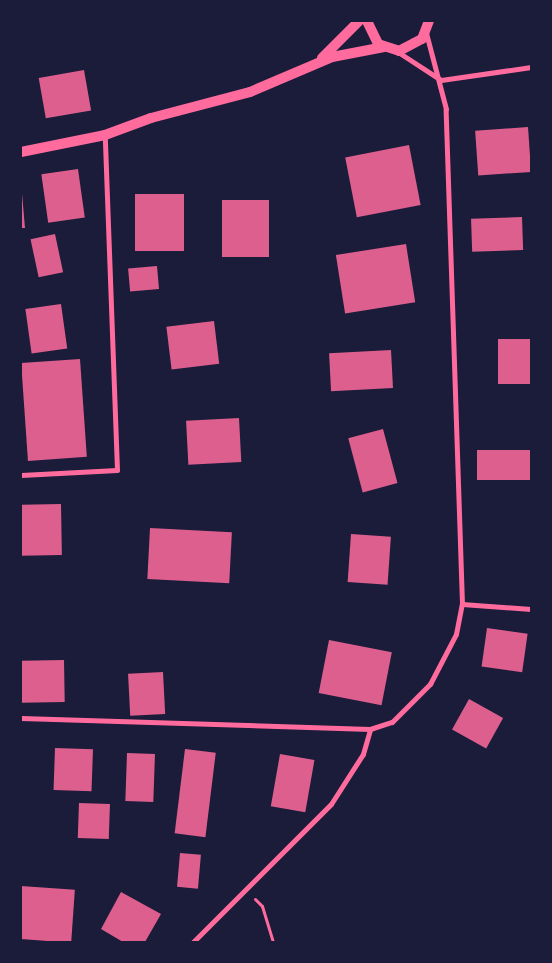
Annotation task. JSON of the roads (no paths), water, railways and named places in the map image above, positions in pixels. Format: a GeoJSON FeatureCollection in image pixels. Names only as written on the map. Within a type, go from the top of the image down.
{"type":"FeatureCollection","features":[{"type":"Feature","properties":{"kind":"main road"},"geometry":{"type":"LineString","coordinates":[[317,62],[359,21]]}},
{"type":"Feature","properties":{"kind":"main road"},"geometry":{"type":"LineString","coordinates":[[367,21],[371,36],[389,49]]}},
{"type":"Feature","properties":{"kind":"main road"},"geometry":{"type":"LineString","coordinates":[[21,152],[106,135],[151,118],[250,92],[317,62],[389,49],[413,47],[428,25]]}},
{"type":"Feature","properties":{"kind":"street"},"geometry":{"type":"LineString","coordinates":[[21,718],[370,729],[392,722],[430,684],[456,634],[462,604],[446,109],[428,25]]}},
{"type":"Feature","properties":{"kind":"street"},"geometry":{"type":"LineString","coordinates":[[389,49],[441,80],[531,67]]}},
{"type":"Feature","properties":{"kind":"street"},"geometry":{"type":"LineString","coordinates":[[21,475],[117,470],[106,135]]}},
{"type":"Feature","properties":{"kind":"street"},"geometry":{"type":"LineString","coordinates":[[462,604],[531,609]]}},
{"type":"Feature","properties":{"kind":"street"},"geometry":{"type":"LineString","coordinates":[[193,942],[331,804],[363,754],[370,729]]}}]}
